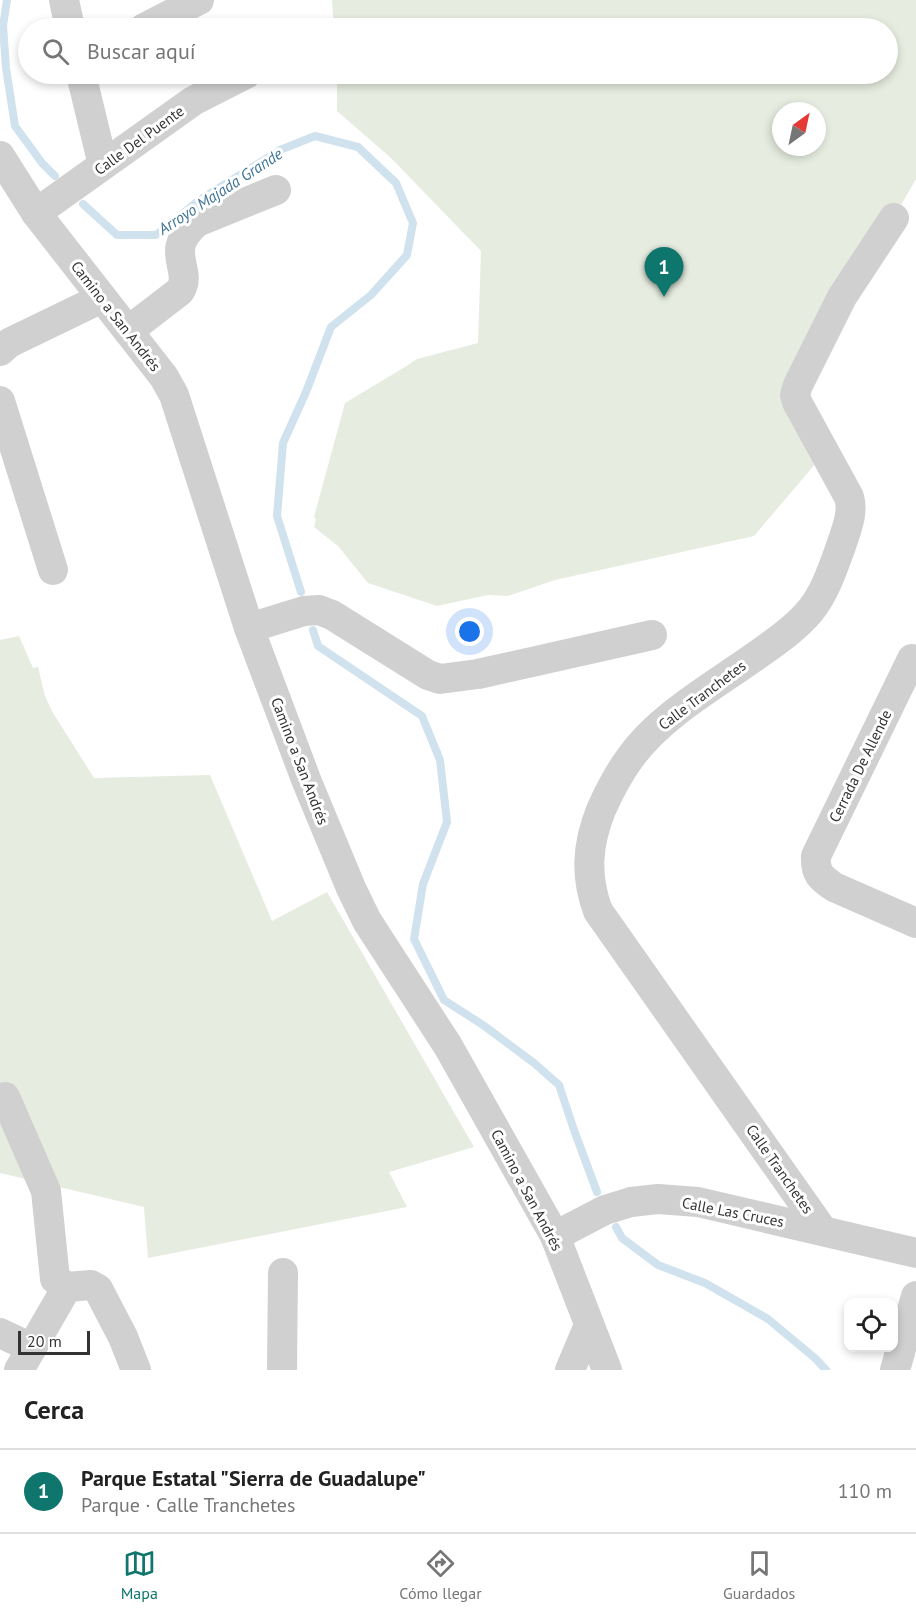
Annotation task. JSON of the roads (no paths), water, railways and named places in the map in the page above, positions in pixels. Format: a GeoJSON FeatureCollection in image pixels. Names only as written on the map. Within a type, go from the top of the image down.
{"type":"FeatureCollection","features":[{"type":"Feature","properties":{"kind":"street"},"geometry":{"type":"LineString","coordinates":[[64,0],[68,18]]}},
{"type":"Feature","properties":{"kind":"street"},"geometry":{"type":"LineString","coordinates":[[164,18],[199,0]]}},
{"type":"Feature","properties":{"kind":"street"},"geometry":{"type":"LineString","coordinates":[[83,84],[103,165]]}},
{"type":"Feature","properties":{"kind":"street","name":"Calle Del Puente"},"geometry":{"type":"LineString","coordinates":[[36,213],[193,101],[226,84]]}},
{"type":"Feature","properties":{"kind":"street","name":"Camino a San Andrés"},"geometry":{"type":"LineString","coordinates":[[0,156],[36,213],[164,377],[174,395],[249,628],[307,782],[351,888],[367,921],[448,1046],[555,1236],[607,1370]]}},
{"type":"Feature","properties":{"kind":"street"},"geometry":{"type":"LineString","coordinates":[[128,331],[180,291],[184,279],[179,248],[190,228],[197,222],[276,190]]}},
{"type":"Feature","properties":{"kind":"street","name":"Calle Tranchetes"},"geometry":{"type":"LineString","coordinates":[[823,1231],[598,911],[592,895],[589,860],[593,830],[606,800],[630,757],[658,727],[680,709],[789,632],[811,610],[824,590],[844,537],[852,506],[795,395],[842,297],[894,218]]}},
{"type":"Feature","properties":{"kind":"street"},"geometry":{"type":"LineString","coordinates":[[0,351],[9,343],[102,298]]}},
{"type":"Feature","properties":{"kind":"street"},"geometry":{"type":"LineString","coordinates":[[0,401],[53,570]]}},
{"type":"Feature","properties":{"kind":"street"},"geometry":{"type":"LineString","coordinates":[[249,628],[304,611],[319,610],[332,615],[429,675],[440,679],[478,674],[652,635]]}},
{"type":"Feature","properties":{"kind":"street","name":"Cerrada De Allende"},"geometry":{"type":"LineString","coordinates":[[912,659],[816,856],[816,866],[818,874],[834,887],[916,923]]}},
{"type":"Feature","properties":{"kind":"street"},"geometry":{"type":"LineString","coordinates":[[5,1097],[46,1191],[55,1279],[67,1287],[91,1285],[98,1289],[123,1337],[136,1370]]}},
{"type":"Feature","properties":{"kind":"street","name":"Calle Las Cruces"},"geometry":{"type":"LineString","coordinates":[[555,1236],[605,1210],[631,1202],[658,1199],[698,1202],[916,1253]]}},
{"type":"Feature","properties":{"kind":"street"},"geometry":{"type":"LineString","coordinates":[[282,1370],[283,1273]]}},
{"type":"Feature","properties":{"kind":"street"},"geometry":{"type":"LineString","coordinates":[[0,1333],[24,1364],[67,1287]]}},
{"type":"Feature","properties":{"kind":"street"},"geometry":{"type":"LineString","coordinates":[[895,1370],[916,1296]]}},
{"type":"Feature","properties":{"kind":"street"},"geometry":{"type":"LineString","coordinates":[[570,1370],[589,1325]]}},
{"type":"Feature","properties":{"kind":"waterway","name":"Arroyo Majada Grande"},"geometry":{"type":"LineString","coordinates":[[7,0],[3,26],[6,68],[15,126],[42,163],[55,176]]}},
{"type":"Feature","properties":{"kind":"waterway","name":"Arroyo Majada Grande"},"geometry":{"type":"LineString","coordinates":[[83,204],[117,235],[156,235],[198,201],[280,150],[315,136],[358,147],[396,183],[413,223],[407,255],[371,295],[331,327],[283,443],[277,516],[301,592]]}},
{"type":"Feature","properties":{"kind":"waterway","name":"Arroyo Majada Grande"},"geometry":{"type":"LineString","coordinates":[[313,630],[318,646],[422,716],[440,760],[447,822],[423,884],[414,939],[444,1000],[483,1025],[559,1085],[597,1192]]}},
{"type":"Feature","properties":{"kind":"waterway","name":"Arroyo Majada Grande"},"geometry":{"type":"LineString","coordinates":[[616,1227],[622,1238],[658,1265],[705,1283],[768,1319],[826,1370]]}},
{"type":"Feature","properties":{"kind":"place","name":"Parque Estatal \"Sierra de Guadalupe\""},"geometry":{"type":"Point","coordinates":[664,297]}}]}
